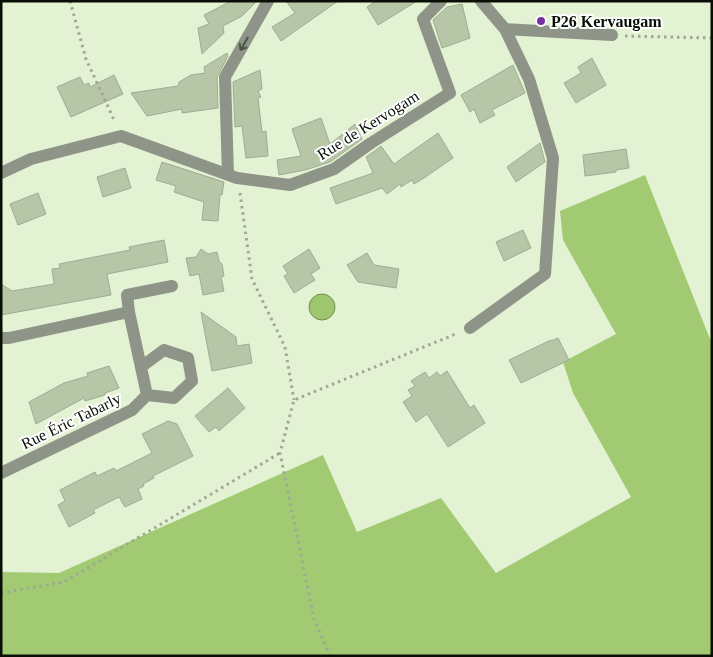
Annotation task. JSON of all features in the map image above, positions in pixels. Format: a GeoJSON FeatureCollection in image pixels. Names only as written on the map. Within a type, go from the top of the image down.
{"type":"FeatureCollection","features":[{"type":"Feature","properties":{"kind":"street"},"geometry":{"type":"LineString","coordinates":[[233,176],[225,77],[268,1]]}},
{"type":"Feature","properties":{"kind":"street","name":"Rue de Kervogam"},"geometry":{"type":"LineString","coordinates":[[121,136],[233,176],[290,185],[334,169],[450,93],[423,19],[441,1]]}},
{"type":"Feature","properties":{"kind":"street"},"geometry":{"type":"LineString","coordinates":[[470,328],[546,274],[553,158],[529,79],[505,29],[481,1]]}},
{"type":"Feature","properties":{"kind":"street"},"geometry":{"type":"LineString","coordinates":[[505,29],[612,35]]}},
{"type":"Feature","properties":{"kind":"street"},"geometry":{"type":"LineString","coordinates":[[1,173],[30,159],[121,136]]}},
{"type":"Feature","properties":{"kind":"street"},"geometry":{"type":"LineString","coordinates":[[141,367],[164,350],[188,358],[192,381],[174,398],[147,395],[129,312],[127,295],[172,286]]}},
{"type":"Feature","properties":{"kind":"street"},"geometry":{"type":"LineString","coordinates":[[1,338],[129,312]]}},
{"type":"Feature","properties":{"kind":"street","name":"Rue Éric Tabarly"},"geometry":{"type":"LineString","coordinates":[[1,473],[132,410],[147,395]]}},
{"type":"Feature","properties":{"kind":"path"},"geometry":{"type":"LineString","coordinates":[[70,1],[86,59],[121,136]]}},
{"type":"Feature","properties":{"kind":"path"},"geometry":{"type":"LineString","coordinates":[[612,35],[712,38]]}},
{"type":"Feature","properties":{"kind":"path"},"geometry":{"type":"LineString","coordinates":[[233,176],[252,279],[286,348],[294,400],[280,453],[314,619],[330,656]]}},
{"type":"Feature","properties":{"kind":"path"},"geometry":{"type":"LineString","coordinates":[[294,400],[470,328]]}},
{"type":"Feature","properties":{"kind":"path"},"geometry":{"type":"LineString","coordinates":[[1,594],[64,582],[280,453]]}},
{"type":"Feature","properties":{"kind":"shaded area"},"geometry":{"type":"Polygon","coordinates":[[[645,175],[712,344],[712,656],[1,656],[1,572],[59,573],[323,455],[357,532],[441,498],[496,573],[631,497],[573,393],[563,362],[616,334],[563,240],[560,211],[645,175]]]}},
{"type":"Feature","properties":{"kind":"shaded area"},"geometry":{"type":"Polygon","coordinates":[[[322,294],[331,298],[335,307],[331,316],[322,320],[313,316],[309,307],[313,298],[322,294]]]}},
{"type":"Feature","properties":{"kind":"building"},"geometry":{"type":"Polygon","coordinates":[[[231,1],[257,1],[242,16],[223,26],[224,33],[202,54],[198,28],[209,24],[204,15],[231,1]]]}},
{"type":"Feature","properties":{"kind":"building"},"geometry":{"type":"Polygon","coordinates":[[[286,1],[338,1],[281,41],[272,27],[295,13],[286,1]]]}},
{"type":"Feature","properties":{"kind":"building"},"geometry":{"type":"Polygon","coordinates":[[[376,1],[417,1],[378,25],[367,7],[376,1]]]}},
{"type":"Feature","properties":{"kind":"building"},"geometry":{"type":"Polygon","coordinates":[[[462,4],[470,38],[442,48],[433,20],[447,7],[462,4]]]}},
{"type":"Feature","properties":{"kind":"building"},"geometry":{"type":"Polygon","coordinates":[[[227,53],[228,56],[217,77],[218,108],[182,113],[182,109],[147,116],[131,93],[178,86],[179,82],[191,75],[205,73],[204,67],[227,53]]]}},
{"type":"Feature","properties":{"kind":"building"},"geometry":{"type":"Polygon","coordinates":[[[592,58],[606,85],[576,103],[564,83],[581,73],[578,67],[592,58]]]}},
{"type":"Feature","properties":{"kind":"building"},"geometry":{"type":"Polygon","coordinates":[[[513,65],[525,93],[492,110],[495,115],[480,123],[474,109],[470,112],[461,95],[513,65]]]}},
{"type":"Feature","properties":{"kind":"building"},"geometry":{"type":"Polygon","coordinates":[[[260,70],[262,89],[258,91],[261,97],[258,98],[262,132],[266,131],[268,156],[246,158],[242,126],[235,127],[233,82],[260,70]]]}},
{"type":"Feature","properties":{"kind":"building"},"geometry":{"type":"Polygon","coordinates":[[[114,75],[123,94],[71,117],[57,87],[80,77],[84,85],[89,83],[90,87],[114,75]]]}},
{"type":"Feature","properties":{"kind":"building"},"geometry":{"type":"Polygon","coordinates":[[[321,118],[330,144],[355,124],[362,139],[330,162],[305,170],[279,175],[277,160],[301,156],[292,129],[321,118]]]}},
{"type":"Feature","properties":{"kind":"building"},"geometry":{"type":"Polygon","coordinates":[[[438,133],[453,158],[414,184],[412,180],[401,187],[400,184],[387,194],[382,188],[336,204],[330,188],[373,173],[366,157],[381,146],[394,164],[438,133]]]}},
{"type":"Feature","properties":{"kind":"building"},"geometry":{"type":"Polygon","coordinates":[[[540,143],[545,162],[516,182],[507,167],[540,143]]]}},
{"type":"Feature","properties":{"kind":"building"},"geometry":{"type":"Polygon","coordinates":[[[626,149],[629,168],[616,170],[616,172],[585,176],[583,155],[626,149]]]}},
{"type":"Feature","properties":{"kind":"building"},"geometry":{"type":"Polygon","coordinates":[[[162,162],[224,182],[222,195],[220,194],[218,221],[202,220],[204,202],[174,192],[176,186],[156,180],[162,162]]]}},
{"type":"Feature","properties":{"kind":"building"},"geometry":{"type":"Polygon","coordinates":[[[125,168],[131,188],[103,197],[97,177],[125,168]]]}},
{"type":"Feature","properties":{"kind":"building"},"geometry":{"type":"Polygon","coordinates":[[[38,193],[46,214],[18,225],[10,204],[38,193]]]}},
{"type":"Feature","properties":{"kind":"building"},"geometry":{"type":"Polygon","coordinates":[[[523,230],[531,248],[504,261],[496,242],[523,230]]]}},
{"type":"Feature","properties":{"kind":"building"},"geometry":{"type":"Polygon","coordinates":[[[164,240],[168,262],[107,274],[111,295],[1,315],[1,284],[12,291],[54,284],[52,269],[60,268],[59,264],[130,250],[129,247],[164,240]]]}},
{"type":"Feature","properties":{"kind":"building"},"geometry":{"type":"Polygon","coordinates":[[[201,249],[208,254],[217,252],[219,261],[222,264],[224,276],[221,277],[224,291],[203,295],[199,274],[190,276],[186,258],[196,257],[201,249]]]}},
{"type":"Feature","properties":{"kind":"building"},"geometry":{"type":"Polygon","coordinates":[[[309,249],[320,268],[311,274],[315,280],[294,293],[284,276],[288,274],[283,266],[309,249]]]}},
{"type":"Feature","properties":{"kind":"building"},"geometry":{"type":"Polygon","coordinates":[[[367,253],[374,265],[399,269],[396,288],[358,282],[347,265],[367,253]]]}},
{"type":"Feature","properties":{"kind":"building"},"geometry":{"type":"Polygon","coordinates":[[[201,312],[236,337],[237,346],[249,344],[252,363],[212,371],[201,312]]]}},
{"type":"Feature","properties":{"kind":"building"},"geometry":{"type":"Polygon","coordinates":[[[558,338],[569,360],[521,383],[509,360],[558,338]]]}},
{"type":"Feature","properties":{"kind":"building"},"geometry":{"type":"Polygon","coordinates":[[[109,366],[119,388],[105,393],[105,395],[85,401],[84,398],[36,424],[29,402],[64,383],[88,376],[87,373],[109,366]]]}},
{"type":"Feature","properties":{"kind":"building"},"geometry":{"type":"Polygon","coordinates":[[[447,371],[470,408],[474,405],[485,423],[448,447],[427,414],[416,422],[403,402],[412,396],[408,390],[415,386],[411,381],[425,372],[429,378],[437,372],[440,376],[447,371]]]}},
{"type":"Feature","properties":{"kind":"building"},"geometry":{"type":"Polygon","coordinates":[[[228,388],[245,408],[219,431],[216,427],[209,432],[195,416],[228,388]]]}},
{"type":"Feature","properties":{"kind":"building"},"geometry":{"type":"Polygon","coordinates":[[[168,421],[177,424],[193,456],[153,476],[154,478],[143,484],[144,486],[138,489],[142,499],[125,507],[119,497],[93,510],[95,513],[69,527],[58,505],[65,501],[60,490],[95,472],[97,476],[114,468],[116,471],[152,453],[142,434],[168,421]]]}},
{"type":"Feature","properties":{"kind":"place","name":"P26 Kervaugam"},"geometry":{"type":"Point","coordinates":[541,21]}}]}
